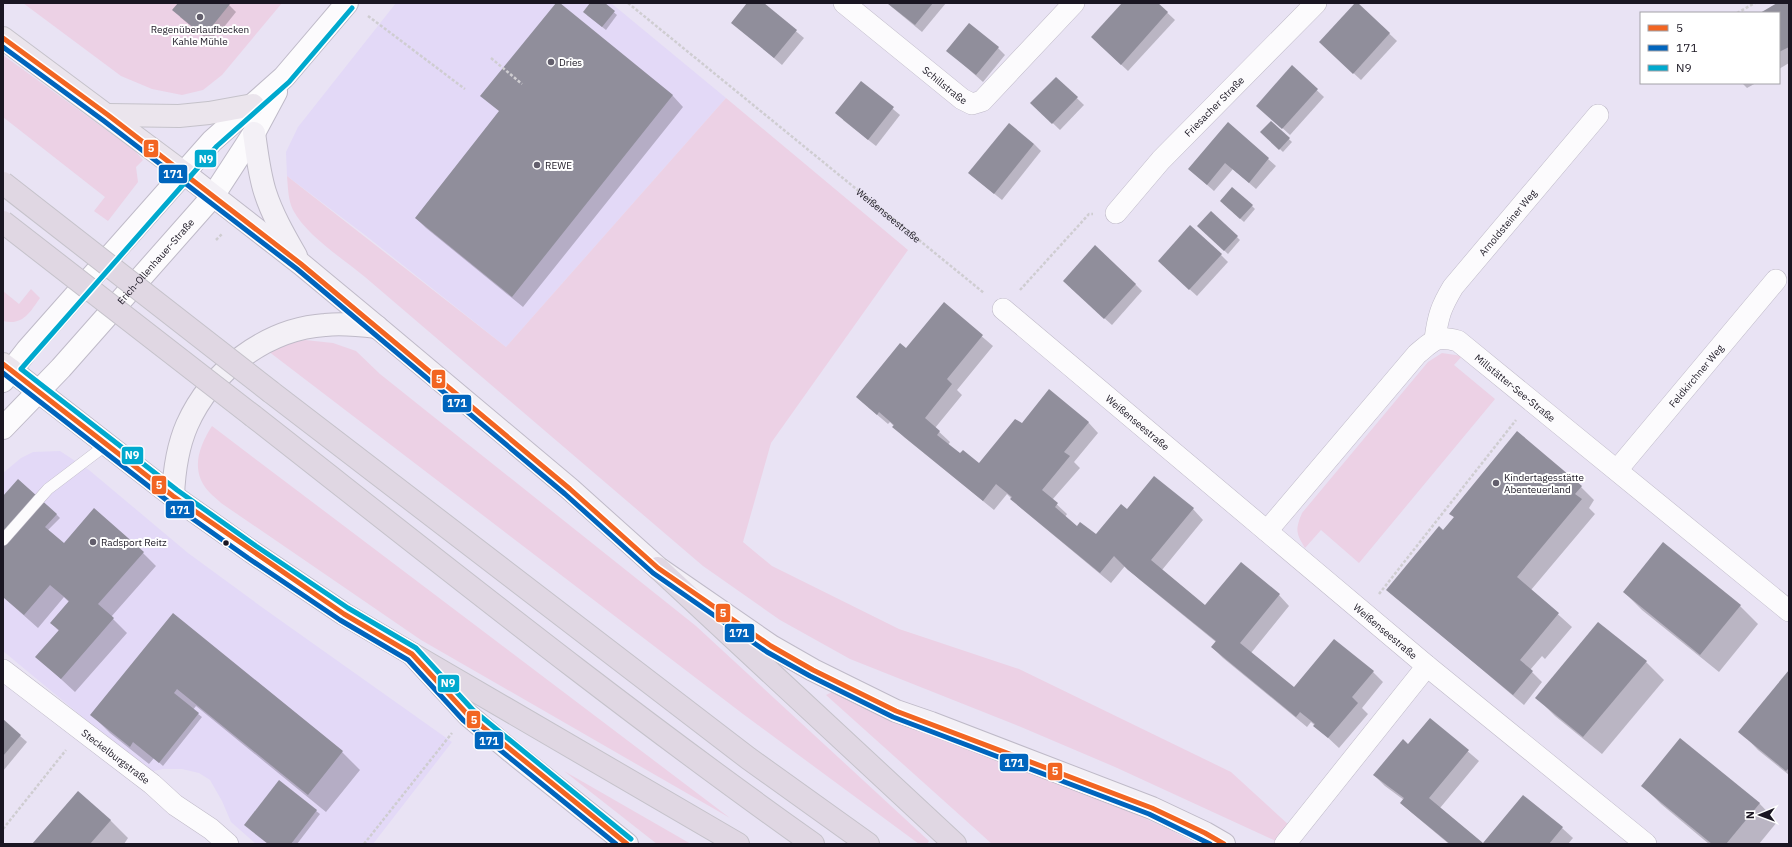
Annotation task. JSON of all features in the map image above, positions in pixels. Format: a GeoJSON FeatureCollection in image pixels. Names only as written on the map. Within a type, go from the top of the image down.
{"type":"FeatureCollection","features":[{"type":"Feature","properties":{"kind":"highway"},"geometry":{"type":"LineString","coordinates":[[3,183],[271,392],[748,758],[868,844]]}},
{"type":"Feature","properties":{"kind":"highway"},"geometry":{"type":"LineString","coordinates":[[3,222],[618,700],[731,786],[813,844]]}},
{"type":"Feature","properties":{"kind":"highway"},"geometry":{"type":"LineString","coordinates":[[658,568],[955,844]]}},
{"type":"Feature","properties":{"kind":"highway"},"geometry":{"type":"LineString","coordinates":[[412,654],[738,844]]}},
{"type":"Feature","properties":{"kind":"main road"},"geometry":{"type":"LineString","coordinates":[[3,38],[108,115],[301,264],[570,490],[658,568],[771,646],[812,670],[896,711],[1152,808],[1205,833],[1224,844]]}},
{"type":"Feature","properties":{"kind":"main road"},"geometry":{"type":"LineString","coordinates":[[108,115],[179,116],[209,113],[253,105]]}},
{"type":"Feature","properties":{"kind":"main road"},"geometry":{"type":"LineString","coordinates":[[254,133],[259,167],[265,192],[279,227],[301,264]]}},
{"type":"Feature","properties":{"kind":"main road"},"geometry":{"type":"LineString","coordinates":[[173,496],[174,472],[179,448],[187,426],[197,406],[209,388],[240,358],[258,346],[277,337],[300,329],[325,325],[351,324],[377,327]]}},
{"type":"Feature","properties":{"kind":"main road"},"geometry":{"type":"LineString","coordinates":[[6,372],[38,392],[173,496],[252,552],[344,614],[412,654],[468,715],[627,844]]}},
{"type":"Feature","properties":{"kind":"street","name":"Erich-Ollenhauer-Straße"},"geometry":{"type":"LineString","coordinates":[[6,372],[212,141],[284,77],[348,3]]}},
{"type":"Feature","properties":{"kind":"street","name":"Schillstraße"},"geometry":{"type":"LineString","coordinates":[[844,3],[962,99],[972,104],[982,101],[1074,3]]}},
{"type":"Feature","properties":{"kind":"street","name":"Friesacher Straße"},"geometry":{"type":"LineString","coordinates":[[1116,213],[1161,160],[1316,3]]}},
{"type":"Feature","properties":{"kind":"street","name":"Erich-Ollenhauer-Straße"},"geometry":{"type":"LineString","coordinates":[[3,428],[38,392],[212,196],[254,133],[284,77]]}},
{"type":"Feature","properties":{"kind":"street","name":"Arnoldsteiner Weg"},"geometry":{"type":"LineString","coordinates":[[1435,339],[1441,307],[1453,288],[1598,115]]}},
{"type":"Feature","properties":{"kind":"street","name":"Feldkirchner Weg"},"geometry":{"type":"LineString","coordinates":[[1617,470],[1776,280]]}},
{"type":"Feature","properties":{"kind":"street","name":"Weißenseestraße"},"geometry":{"type":"LineString","coordinates":[[1003,309],[1427,666],[1646,844]]}},
{"type":"Feature","properties":{"kind":"street","name":"Millstätter-See-Straße"},"geometry":{"type":"LineString","coordinates":[[1435,339],[1448,338],[1458,341],[1789,611]]}},
{"type":"Feature","properties":{"kind":"street"},"geometry":{"type":"LineString","coordinates":[[1267,531],[1417,354],[1435,339]]}},
{"type":"Feature","properties":{"kind":"street"},"geometry":{"type":"LineString","coordinates":[[1285,844],[1427,666]]}},
{"type":"Feature","properties":{"kind":"street","name":"Steckelburgstraße"},"geometry":{"type":"LineString","coordinates":[[3,670],[152,784],[175,805],[211,829],[228,844]]}},
{"type":"Feature","properties":{"kind":"lane"},"geometry":{"type":"LineString","coordinates":[[3,540],[48,489],[106,444]]}},
{"type":"Feature","properties":{"kind":"path","name":"Weißenseestraße"},"geometry":{"type":"LineString","coordinates":[[628,3],[1003,309]]}},
{"type":"Feature","properties":{"kind":"path"},"geometry":{"type":"LineString","coordinates":[[1739,12],[1755,3]]}},
{"type":"Feature","properties":{"kind":"path"},"geometry":{"type":"LineString","coordinates":[[377,23],[465,90]]}},
{"type":"Feature","properties":{"kind":"path"},"geometry":{"type":"LineString","coordinates":[[491,58],[522,84]]}},
{"type":"Feature","properties":{"kind":"path"},"geometry":{"type":"LineString","coordinates":[[1003,309],[1089,214],[1116,213]]}},
{"type":"Feature","properties":{"kind":"path"},"geometry":{"type":"LineString","coordinates":[[1364,613],[1531,400]]}},
{"type":"Feature","properties":{"kind":"path"},"geometry":{"type":"LineString","coordinates":[[364,844],[468,715]]}},
{"type":"Feature","properties":{"kind":"path"},"geometry":{"type":"LineString","coordinates":[[3,829],[81,730]]}},
{"type":"Feature","properties":{"kind":"shaded area"},"geometry":{"type":"Polygon","coordinates":[[[23,3],[282,3],[222,75],[203,90],[182,95],[152,89],[121,76],[23,3]]]}},
{"type":"Feature","properties":{"kind":"shaded area"},"geometry":{"type":"Polygon","coordinates":[[[396,3],[611,3],[726,98],[506,347],[365,235],[287,176],[286,152],[298,127],[396,3]]]}},
{"type":"Feature","properties":{"kind":"shaded area"},"geometry":{"type":"Polygon","coordinates":[[[3,55],[135,151],[143,160],[136,167],[138,182],[108,221],[94,211],[105,197],[3,117],[3,55]]]}},
{"type":"Feature","properties":{"kind":"shaded area"},"geometry":{"type":"Polygon","coordinates":[[[726,98],[908,250],[771,443],[743,542],[772,566],[899,629],[1019,669],[1231,772],[1290,826],[1278,842],[1115,767],[1021,727],[850,659],[780,620],[703,566],[365,277],[316,238],[299,220],[290,202],[287,176],[506,347],[726,98]]]}},
{"type":"Feature","properties":{"kind":"shaded area"},"geometry":{"type":"Polygon","coordinates":[[[31,289],[40,298],[29,313],[21,320],[10,322],[3,321],[3,291],[19,304],[31,289]]]}},
{"type":"Feature","properties":{"kind":"shaded area"},"geometry":{"type":"Polygon","coordinates":[[[305,340],[333,343],[356,351],[380,374],[696,626],[929,841],[927,844],[919,844],[743,714],[268,351],[284,344],[305,340]]]}},
{"type":"Feature","properties":{"kind":"shaded area"},"geometry":{"type":"Polygon","coordinates":[[[1442,353],[1462,356],[1454,365],[1495,399],[1359,563],[1321,530],[1305,548],[1298,535],[1298,524],[1302,513],[1428,362],[1442,353]]]}},
{"type":"Feature","properties":{"kind":"shaded area"},"geometry":{"type":"Polygon","coordinates":[[[212,426],[730,818],[421,640],[221,503],[205,487],[198,472],[201,448],[212,426]]]}},
{"type":"Feature","properties":{"kind":"shaded area"},"geometry":{"type":"Polygon","coordinates":[[[60,451],[89,470],[188,553],[452,742],[373,844],[256,844],[231,822],[222,801],[210,780],[199,773],[182,769],[163,769],[149,772],[3,651],[3,473],[21,458],[33,452],[60,451]]]}},
{"type":"Feature","properties":{"kind":"shaded area"},"geometry":{"type":"Polygon","coordinates":[[[832,692],[1086,793],[1169,829],[1196,844],[992,844],[826,695],[832,692]]]}},
{"type":"Feature","properties":{"kind":"shaded area"},"geometry":{"type":"Polygon","coordinates":[[[564,771],[691,844],[657,844],[564,771]]]}},
{"type":"Feature","properties":{"kind":"building","name":"Regenüberlaufbecken Kahle Mühle"},"geometry":{"type":"Polygon","coordinates":[[[178,3],[230,4],[213,25],[207,30],[201,30],[195,29],[172,10],[178,3]]]}},
{"type":"Feature","properties":{"kind":"building","name":"REWE"},"geometry":{"type":"Polygon","coordinates":[[[556,3],[560,3],[673,95],[512,297],[415,218],[499,111],[480,96],[556,3]]]}},
{"type":"Feature","properties":{"kind":"building"},"geometry":{"type":"Polygon","coordinates":[[[590,3],[605,3],[615,11],[602,27],[583,12],[590,3]]]}},
{"type":"Feature","properties":{"kind":"building"},"geometry":{"type":"Polygon","coordinates":[[[747,3],[764,3],[797,30],[774,58],[731,23],[747,3]]]}},
{"type":"Feature","properties":{"kind":"building"},"geometry":{"type":"Polygon","coordinates":[[[887,3],[933,3],[915,25],[887,3]]]}},
{"type":"Feature","properties":{"kind":"building"},"geometry":{"type":"Polygon","coordinates":[[[1122,3],[1158,3],[1168,12],[1121,65],[1091,37],[1122,3]]]}},
{"type":"Feature","properties":{"kind":"building"},"geometry":{"type":"Polygon","coordinates":[[[1355,3],[1358,3],[1390,33],[1353,74],[1319,42],[1355,3]]]}},
{"type":"Feature","properties":{"kind":"building"},"geometry":{"type":"Polygon","coordinates":[[[1777,3],[1789,3],[1789,47],[1780,52],[1780,12],[1762,12],[1777,3]]]}},
{"type":"Feature","properties":{"kind":"building"},"geometry":{"type":"Polygon","coordinates":[[[969,23],[999,47],[976,75],[946,51],[969,23]]]}},
{"type":"Feature","properties":{"kind":"building"},"geometry":{"type":"Polygon","coordinates":[[[1292,65],[1318,89],[1282,129],[1256,106],[1292,65]]]}},
{"type":"Feature","properties":{"kind":"building"},"geometry":{"type":"Polygon","coordinates":[[[1056,77],[1078,97],[1052,124],[1030,103],[1056,77]]]}},
{"type":"Feature","properties":{"kind":"building"},"geometry":{"type":"Polygon","coordinates":[[[861,81],[894,107],[868,140],[835,113],[861,81]]]}},
{"type":"Feature","properties":{"kind":"building"},"geometry":{"type":"Polygon","coordinates":[[[1271,121],[1290,138],[1279,150],[1260,132],[1271,121]]]}},
{"type":"Feature","properties":{"kind":"building"},"geometry":{"type":"Polygon","coordinates":[[[1228,122],[1269,158],[1249,183],[1225,163],[1207,185],[1188,169],[1228,122]]]}},
{"type":"Feature","properties":{"kind":"building"},"geometry":{"type":"Polygon","coordinates":[[[1009,123],[1034,144],[994,194],[968,173],[1009,123]]]}},
{"type":"Feature","properties":{"kind":"building"},"geometry":{"type":"Polygon","coordinates":[[[1232,187],[1253,205],[1240,219],[1220,201],[1232,187]]]}},
{"type":"Feature","properties":{"kind":"building"},"geometry":{"type":"Polygon","coordinates":[[[1211,211],[1238,236],[1224,251],[1197,226],[1211,211]]]}},
{"type":"Feature","properties":{"kind":"building"},"geometry":{"type":"Polygon","coordinates":[[[1190,225],[1222,254],[1189,290],[1158,261],[1190,225]]]}},
{"type":"Feature","properties":{"kind":"building"},"geometry":{"type":"Polygon","coordinates":[[[1095,245],[1136,284],[1104,319],[1063,281],[1095,245]]]}},
{"type":"Feature","properties":{"kind":"building"},"geometry":{"type":"Polygon","coordinates":[[[944,302],[983,335],[947,379],[952,384],[925,418],[940,431],[937,435],[960,453],[963,450],[979,463],[1015,419],[1022,423],[1049,389],[1089,422],[1064,452],[1070,456],[1042,490],[1058,503],[1055,507],[1077,526],[1080,522],[1096,534],[1121,504],[1127,509],[1154,476],[1194,508],[1151,560],[1205,605],[1241,562],[1280,594],[1240,643],[1294,687],[1334,639],[1374,671],[1352,697],[1358,703],[1328,738],[1313,726],[1315,724],[1300,712],[1296,717],[1211,647],[1216,641],[1128,570],[1114,556],[1100,573],[1010,499],[1012,497],[996,484],[983,501],[892,427],[894,425],[879,412],[877,415],[856,397],[900,343],[906,348],[944,302]]]}},
{"type":"Feature","properties":{"kind":"building"},"geometry":{"type":"Polygon","coordinates":[[[1517,431],[1582,486],[1575,494],[1582,499],[1517,577],[1559,613],[1520,660],[1533,671],[1513,695],[1386,590],[1439,526],[1443,530],[1454,517],[1449,514],[1517,431]]]}},
{"type":"Feature","properties":{"kind":"building"},"geometry":{"type":"Polygon","coordinates":[[[18,479],[57,514],[45,527],[64,543],[94,508],[144,552],[98,604],[114,618],[61,679],[35,657],[59,630],[50,623],[69,601],[50,585],[24,615],[3,597],[3,496],[18,479]]]}},
{"type":"Feature","properties":{"kind":"building"},"geometry":{"type":"Polygon","coordinates":[[[1663,542],[1741,605],[1700,655],[1623,592],[1663,542]]]}},
{"type":"Feature","properties":{"kind":"building"},"geometry":{"type":"Polygon","coordinates":[[[173,613],[343,751],[308,795],[177,689],[174,693],[199,713],[159,763],[133,742],[130,747],[90,715],[173,613]]]}},
{"type":"Feature","properties":{"kind":"building"},"geometry":{"type":"Polygon","coordinates":[[[1598,622],[1647,661],[1583,737],[1535,698],[1598,622]]]}},
{"type":"Feature","properties":{"kind":"building"},"geometry":{"type":"Polygon","coordinates":[[[1789,670],[1789,768],[1786,771],[1738,732],[1789,670]]]}},
{"type":"Feature","properties":{"kind":"building"},"geometry":{"type":"Polygon","coordinates":[[[1430,718],[1469,750],[1429,798],[1483,843],[1523,795],[1563,827],[1549,844],[1450,844],[1400,803],[1404,798],[1373,775],[1403,739],[1408,744],[1430,718]]]}},
{"type":"Feature","properties":{"kind":"building"},"geometry":{"type":"Polygon","coordinates":[[[3,719],[21,735],[3,756],[3,719]]]}},
{"type":"Feature","properties":{"kind":"building"},"geometry":{"type":"Polygon","coordinates":[[[1680,738],[1760,803],[1726,844],[1712,844],[1641,786],[1680,738]]]}},
{"type":"Feature","properties":{"kind":"building"},"geometry":{"type":"Polygon","coordinates":[[[279,780],[317,810],[291,844],[268,844],[244,825],[279,780]]]}},
{"type":"Feature","properties":{"kind":"building"},"geometry":{"type":"Polygon","coordinates":[[[78,791],[111,820],[90,844],[32,844],[78,791]]]}},
{"type":"Feature","properties":{"kind":"transit line","name":"N9"},"geometry":{"type":"LineString","coordinates":[[352,8],[289,82],[217,146],[21,369],[177,490],[256,546],[348,608],[416,648],[473,710],[631,839]]}},
{"type":"Feature","properties":{"kind":"transit line","name":"5"},"geometry":{"type":"LineString","coordinates":[[3,38],[108,115],[301,264],[570,489],[658,568],[771,646],[813,670],[896,711],[1152,808],[1205,833],[1224,844]]}},
{"type":"Feature","properties":{"kind":"transit line","name":"171"},"geometry":{"type":"LineString","coordinates":[[3,47],[104,121],[297,269],[565,494],[653,573],[767,652],[810,676],[893,717],[1149,814],[1210,844]]}},
{"type":"Feature","properties":{"kind":"transit line","name":"5"},"geometry":{"type":"LineString","coordinates":[[3,364],[173,496],[344,614],[412,654],[468,715],[627,844]]}},
{"type":"Feature","properties":{"kind":"transit line","name":"171"},"geometry":{"type":"LineString","coordinates":[[3,373],[169,502],[248,558],[340,620],[408,660],[463,720],[616,844]]}},
{"type":"Feature","properties":{"kind":"place","name":"Regenüberlaufbecken Kahle Mühle"},"geometry":{"type":"Point","coordinates":[200,17]}},
{"type":"Feature","properties":{"kind":"place","name":"Dries"},"geometry":{"type":"Point","coordinates":[551,62]}},
{"type":"Feature","properties":{"kind":"place","name":"REWE"},"geometry":{"type":"Point","coordinates":[537,165]}},
{"type":"Feature","properties":{"kind":"place","name":"Kindertagesstätte Abenteuerland"},"geometry":{"type":"Point","coordinates":[1496,483]}},
{"type":"Feature","properties":{"kind":"place","name":"Radsport Reitz"},"geometry":{"type":"Point","coordinates":[93,542]}}]}
